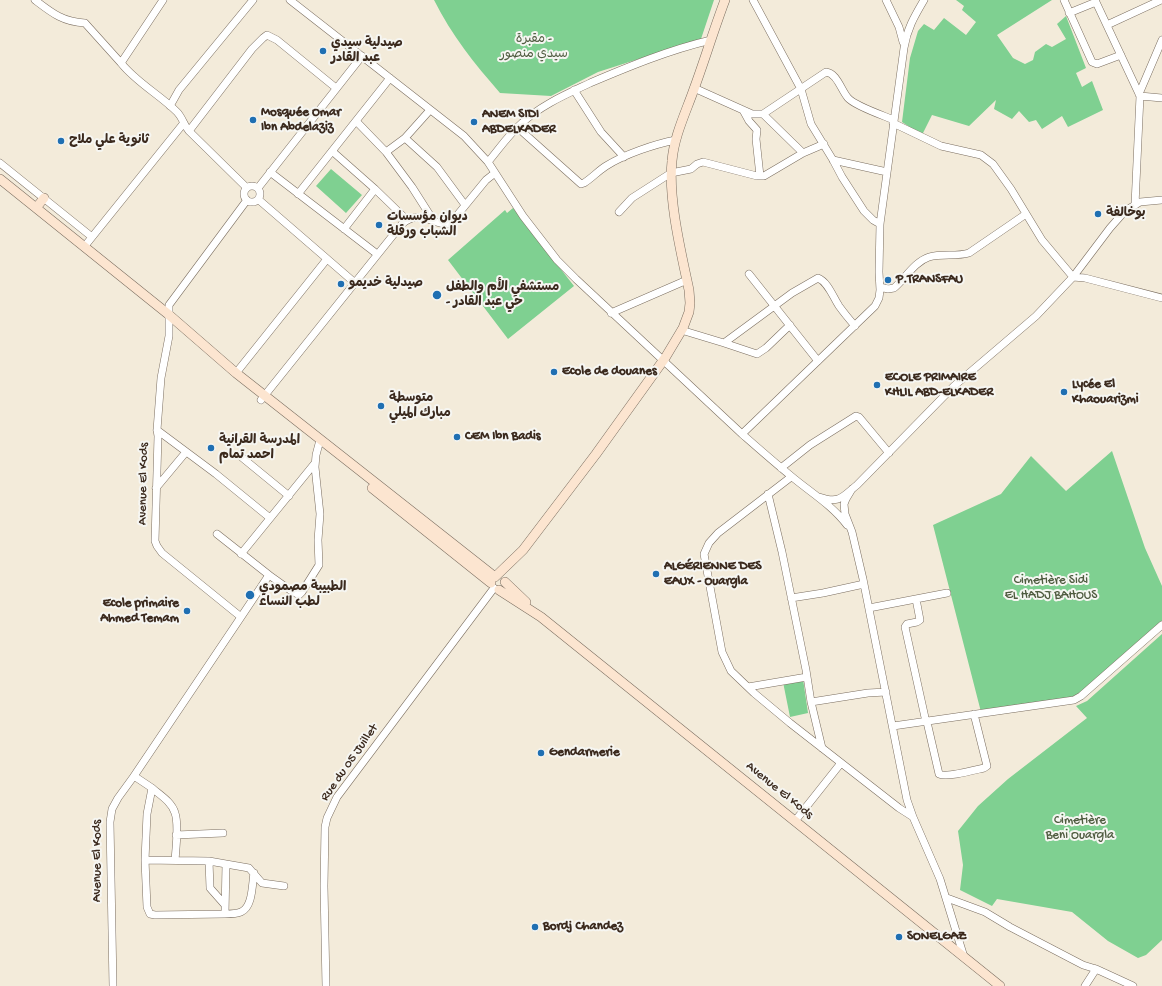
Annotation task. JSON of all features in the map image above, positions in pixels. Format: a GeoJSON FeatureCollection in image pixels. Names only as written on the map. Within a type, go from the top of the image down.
{"type":"FeatureCollection","features":[{"type":"Feature","properties":{"kind":"main road"},"geometry":{"type":"LineString","coordinates":[[498,582],[596,454],[663,361],[681,330],[689,312],[689,290],[674,211],[672,173],[673,152],[694,88],[726,0]]}},
{"type":"Feature","properties":{"kind":"main road"},"geometry":{"type":"LineString","coordinates":[[0,179],[168,318]]}},
{"type":"Feature","properties":{"kind":"main road"},"geometry":{"type":"LineString","coordinates":[[0,186],[168,318]]}},
{"type":"Feature","properties":{"kind":"main road"},"geometry":{"type":"LineString","coordinates":[[36,208],[44,198]]}},
{"type":"Feature","properties":{"kind":"main road","name":"Avenue El Kods"},"geometry":{"type":"LineString","coordinates":[[168,318],[236,373],[263,398]]}},
{"type":"Feature","properties":{"kind":"main road","name":"Avenue El Kods"},"geometry":{"type":"LineString","coordinates":[[168,318],[232,377],[263,398],[498,582],[1000,986]]}},
{"type":"Feature","properties":{"kind":"street"},"geometry":{"type":"LineString","coordinates":[[35,0],[60,18],[85,23],[136,80],[179,114],[183,124],[189,131],[246,188]]}},
{"type":"Feature","properties":{"kind":"street"},"geometry":{"type":"LineString","coordinates":[[121,63],[163,0]]}},
{"type":"Feature","properties":{"kind":"street"},"geometry":{"type":"LineString","coordinates":[[170,106],[179,90],[253,0]]}},
{"type":"Feature","properties":{"kind":"street"},"geometry":{"type":"LineString","coordinates":[[290,0],[464,136],[488,162],[523,216],[556,260],[742,434],[840,516],[852,532]]}},
{"type":"Feature","properties":{"kind":"street"},"geometry":{"type":"LineString","coordinates":[[753,0],[801,90],[806,103],[809,121],[864,211],[873,220],[880,224]]}},
{"type":"Feature","properties":{"kind":"street"},"geometry":{"type":"LineString","coordinates":[[886,0],[899,27],[904,48]]}},
{"type":"Feature","properties":{"kind":"street"},"geometry":{"type":"LineString","coordinates":[[742,434],[855,326],[875,306],[879,298],[880,224],[904,48],[906,35],[911,22],[924,0]]}},
{"type":"Feature","properties":{"kind":"street"},"geometry":{"type":"LineString","coordinates":[[1064,0],[1092,62],[1097,64],[1121,55]]}},
{"type":"Feature","properties":{"kind":"street"},"geometry":{"type":"LineString","coordinates":[[1106,25],[1161,0]]}},
{"type":"Feature","properties":{"kind":"street"},"geometry":{"type":"LineString","coordinates":[[1069,12],[1095,1],[1140,95]]}},
{"type":"Feature","properties":{"kind":"street"},"geometry":{"type":"LineString","coordinates":[[189,131],[252,49],[267,35],[277,40],[336,88]]}},
{"type":"Feature","properties":{"kind":"street"},"geometry":{"type":"LineString","coordinates":[[488,162],[517,127],[536,111],[574,90],[652,57],[711,40]]}},
{"type":"Feature","properties":{"kind":"street"},"geometry":{"type":"LineString","coordinates":[[1135,205],[1140,95],[1162,40]]}},
{"type":"Feature","properties":{"kind":"street"},"geometry":{"type":"LineString","coordinates":[[258,188],[362,56]]}},
{"type":"Feature","properties":{"kind":"street"},"geometry":{"type":"LineString","coordinates":[[694,88],[752,114],[764,114],[826,72],[829,72],[833,74],[849,99],[941,146],[971,153],[987,159],[993,164],[1003,176],[1042,240],[1073,277],[1085,278],[1162,298]]}},
{"type":"Feature","properties":{"kind":"street"},"geometry":{"type":"LineString","coordinates":[[298,194],[390,78]]}},
{"type":"Feature","properties":{"kind":"street"},"geometry":{"type":"LineString","coordinates":[[574,90],[601,132],[624,157]]}},
{"type":"Feature","properties":{"kind":"street"},"geometry":{"type":"LineString","coordinates":[[1140,95],[1162,98]]}},
{"type":"Feature","properties":{"kind":"street"},"geometry":{"type":"LineString","coordinates":[[386,152],[405,138],[430,110]]}},
{"type":"Feature","properties":{"kind":"street"},"geometry":{"type":"LineString","coordinates":[[743,110],[749,121],[757,130],[756,139],[760,176]]}},
{"type":"Feature","properties":{"kind":"street"},"geometry":{"type":"LineString","coordinates":[[764,114],[803,152]]}},
{"type":"Feature","properties":{"kind":"street"},"geometry":{"type":"LineString","coordinates":[[356,121],[386,152],[412,187],[433,220]]}},
{"type":"Feature","properties":{"kind":"street"},"geometry":{"type":"LineString","coordinates":[[84,247],[183,124]]}},
{"type":"Feature","properties":{"kind":"street"},"geometry":{"type":"LineString","coordinates":[[517,127],[581,184],[607,165],[624,157],[654,145],[676,140]]}},
{"type":"Feature","properties":{"kind":"street"},"geometry":{"type":"LineString","coordinates":[[405,138],[437,167],[465,205]]}},
{"type":"Feature","properties":{"kind":"street"},"geometry":{"type":"LineString","coordinates":[[619,212],[632,198],[672,173],[691,169],[697,164],[703,162],[760,176],[768,175],[803,152],[824,144]]}},
{"type":"Feature","properties":{"kind":"street"},"geometry":{"type":"LineString","coordinates":[[332,151],[407,220]]}},
{"type":"Feature","properties":{"kind":"street"},"geometry":{"type":"LineString","coordinates":[[833,160],[887,172]]}},
{"type":"Feature","properties":{"kind":"street"},"geometry":{"type":"LineString","coordinates":[[0,163],[92,237]]}},
{"type":"Feature","properties":{"kind":"street"},"geometry":{"type":"LineString","coordinates":[[270,172],[377,254]]}},
{"type":"Feature","properties":{"kind":"street"},"geometry":{"type":"LineString","coordinates":[[263,398],[402,224],[407,220],[418,218],[450,224],[486,180],[495,173]]}},
{"type":"Feature","properties":{"kind":"street"},"geometry":{"type":"LineString","coordinates":[[255,186],[261,192],[261,196],[255,202],[250,202],[244,196],[246,188],[255,186]]}},
{"type":"Feature","properties":{"kind":"street"},"geometry":{"type":"LineString","coordinates":[[344,229],[375,189]]}},
{"type":"Feature","properties":{"kind":"street"},"geometry":{"type":"LineString","coordinates":[[168,318],[170,303],[247,200]]}},
{"type":"Feature","properties":{"kind":"street"},"geometry":{"type":"LineString","coordinates":[[258,200],[355,283]]}},
{"type":"Feature","properties":{"kind":"street"},"geometry":{"type":"LineString","coordinates":[[819,497],[829,501],[836,500],[852,489],[954,386],[1036,316],[1073,277],[1114,223],[1125,211],[1146,201],[1162,200]]}},
{"type":"Feature","properties":{"kind":"street"},"geometry":{"type":"LineString","coordinates":[[880,287],[888,289],[894,288],[922,260],[928,257],[938,255],[958,255],[969,252],[1026,214]]}},
{"type":"Feature","properties":{"kind":"street"},"geometry":{"type":"LineString","coordinates":[[236,373],[326,259]]}},
{"type":"Feature","properties":{"kind":"street"},"geometry":{"type":"LineString","coordinates":[[749,274],[818,361]]}},
{"type":"Feature","properties":{"kind":"street"},"geometry":{"type":"LineString","coordinates":[[724,343],[774,305],[808,283],[820,278],[855,326]]}},
{"type":"Feature","properties":{"kind":"street"},"geometry":{"type":"LineString","coordinates":[[611,312],[687,280]]}},
{"type":"Feature","properties":{"kind":"street","name":"Avenue El Kods"},"geometry":{"type":"LineString","coordinates":[[113,986],[110,822],[112,809],[241,617],[190,577],[158,549],[155,540],[157,430],[161,378],[169,336],[168,318]]}},
{"type":"Feature","properties":{"kind":"street"},"geometry":{"type":"LineString","coordinates":[[681,330],[757,354],[766,348],[790,325]]}},
{"type":"Feature","properties":{"kind":"street"},"geometry":{"type":"LineString","coordinates":[[781,468],[810,445],[856,416],[859,417],[889,453]]}},
{"type":"Feature","properties":{"kind":"street"},"geometry":{"type":"LineString","coordinates":[[157,430],[216,474],[270,518]]}},
{"type":"Feature","properties":{"kind":"street"},"geometry":{"type":"LineString","coordinates":[[217,534],[269,575],[299,595],[318,568],[320,560],[318,540],[320,514],[315,462],[320,443]]}},
{"type":"Feature","properties":{"kind":"street"},"geometry":{"type":"LineString","coordinates":[[156,488],[186,452]]}},
{"type":"Feature","properties":{"kind":"street"},"geometry":{"type":"LineString","coordinates":[[239,455],[289,496]]}},
{"type":"Feature","properties":{"kind":"street"},"geometry":{"type":"LineString","coordinates":[[241,554],[315,462]]}},
{"type":"Feature","properties":{"kind":"street"},"geometry":{"type":"LineString","coordinates":[[792,477],[718,533],[709,543],[704,554],[722,652],[731,671],[790,724],[899,808],[913,817]]}},
{"type":"Feature","properties":{"kind":"street"},"geometry":{"type":"LineString","coordinates":[[852,489],[846,499],[844,510],[852,532],[864,584],[907,800],[947,898],[964,957]]}},
{"type":"Feature","properties":{"kind":"street"},"geometry":{"type":"LineString","coordinates":[[768,494],[782,552],[811,702],[822,748]]}},
{"type":"Feature","properties":{"kind":"street"},"geometry":{"type":"LineString","coordinates":[[241,617],[269,575]]}},
{"type":"Feature","properties":{"kind":"street","name":"Rue du 05 Juillet"},"geometry":{"type":"LineString","coordinates":[[326,986],[324,886],[325,827],[327,818],[337,797],[498,582]]}},
{"type":"Feature","properties":{"kind":"street"},"geometry":{"type":"LineString","coordinates":[[791,598],[864,584]]}},
{"type":"Feature","properties":{"kind":"street"},"geometry":{"type":"LineString","coordinates":[[869,608],[947,593]]}},
{"type":"Feature","properties":{"kind":"street"},"geometry":{"type":"LineString","coordinates":[[916,599],[920,620],[907,624],[905,627],[939,774],[942,776],[984,768],[986,766],[974,714]]}},
{"type":"Feature","properties":{"kind":"street"},"geometry":{"type":"LineString","coordinates":[[893,726],[1077,698],[1162,625]]}},
{"type":"Feature","properties":{"kind":"street"},"geometry":{"type":"LineString","coordinates":[[748,687],[807,677]]}},
{"type":"Feature","properties":{"kind":"street"},"geometry":{"type":"LineString","coordinates":[[811,702],[868,693],[886,692]]}},
{"type":"Feature","properties":{"kind":"street"},"geometry":{"type":"LineString","coordinates":[[795,821],[841,763]]}},
{"type":"Feature","properties":{"kind":"street"},"geometry":{"type":"LineString","coordinates":[[134,776],[152,788],[167,801],[175,812],[175,860]]}},
{"type":"Feature","properties":{"kind":"street"},"geometry":{"type":"LineString","coordinates":[[152,788],[147,814],[145,860],[147,907],[150,914],[225,914],[242,912],[249,904],[254,873]]}},
{"type":"Feature","properties":{"kind":"street"},"geometry":{"type":"LineString","coordinates":[[176,835],[223,833]]}},
{"type":"Feature","properties":{"kind":"street"},"geometry":{"type":"LineString","coordinates":[[145,860],[209,861],[249,868],[262,883],[267,885],[284,886]]}},
{"type":"Feature","properties":{"kind":"street"},"geometry":{"type":"LineString","coordinates":[[209,861],[210,888],[225,905]]}},
{"type":"Feature","properties":{"kind":"street"},"geometry":{"type":"LineString","coordinates":[[225,914],[226,864]]}},
{"type":"Feature","properties":{"kind":"street"},"geometry":{"type":"LineString","coordinates":[[947,898],[985,912],[1034,940],[1083,965],[1096,969],[1133,986]]}},
{"type":"Feature","properties":{"kind":"street"},"geometry":{"type":"LineString","coordinates":[[1085,986],[1096,969]]}},
{"type":"Feature","properties":{"kind":"green space","name":"مقبرة - سيدي منصور"},"geometry":{"type":"Polygon","coordinates":[[[434,0],[714,0],[701,39],[598,72],[551,96],[500,93],[464,49],[448,26],[434,0]]]}},
{"type":"Feature","properties":{"kind":"green space"},"geometry":{"type":"Polygon","coordinates":[[[956,0],[1052,0],[997,35],[1013,58],[1025,64],[1033,60],[1035,52],[1046,44],[1052,47],[1066,39],[1057,24],[1066,16],[1086,68],[1076,73],[1082,87],[1092,81],[1103,110],[1068,127],[1062,116],[1042,129],[1036,120],[1029,122],[1019,111],[1012,119],[994,109],[996,100],[969,126],[932,115],[922,135],[902,122],[910,58],[918,31],[924,24],[934,30],[944,18],[966,35],[976,22],[962,10],[964,6],[956,0]]]}},
{"type":"Feature","properties":{"kind":"green space"},"geometry":{"type":"Polygon","coordinates":[[[331,169],[362,195],[346,213],[316,186],[331,169]]]}},
{"type":"Feature","properties":{"kind":"green space"},"geometry":{"type":"Polygon","coordinates":[[[513,208],[574,286],[508,339],[448,260],[505,210],[507,213],[513,208]]]}},
{"type":"Feature","properties":{"kind":"green space","name":"Cimetière Sidi EL HADJ BAHOUS"},"geometry":{"type":"Polygon","coordinates":[[[1112,451],[1145,548],[1162,586],[1162,621],[1078,696],[981,712],[933,525],[1001,494],[1031,456],[1066,491],[1112,451]]]}},
{"type":"Feature","properties":{"kind":"green space","name":"Cimetière Beni Ouargla"},"geometry":{"type":"Polygon","coordinates":[[[1162,634],[1162,940],[1146,955],[1138,958],[1108,941],[1072,912],[997,899],[992,906],[960,890],[963,865],[958,831],[978,806],[1008,779],[1087,718],[1076,706],[1087,701],[1162,634]]]}},
{"type":"Feature","properties":{"kind":"green space"},"geometry":{"type":"Polygon","coordinates":[[[803,679],[808,713],[790,717],[783,682],[803,679]]]}},
{"type":"Feature","properties":{"kind":"place","name":"صيدلية سيدي عبد القادر"},"geometry":{"type":"Point","coordinates":[323,51]}},
{"type":"Feature","properties":{"kind":"place","name":"Mosquée Omar Ibn Abdelaziz"},"geometry":{"type":"Point","coordinates":[253,120]}},
{"type":"Feature","properties":{"kind":"place","name":"ANEM SIDI ABDELKADER"},"geometry":{"type":"Point","coordinates":[474,122]}},
{"type":"Feature","properties":{"kind":"place","name":"ثانوية علي ملاح"},"geometry":{"type":"Point","coordinates":[61,141]}},
{"type":"Feature","properties":{"kind":"place","name":"بوخالفة"},"geometry":{"type":"Point","coordinates":[1098,214]}},
{"type":"Feature","properties":{"kind":"place","name":"ديوان مؤسسات الشباب ورقلة"},"geometry":{"type":"Point","coordinates":[379,225]}},
{"type":"Feature","properties":{"kind":"place","name":"P.TRANSFAU"},"geometry":{"type":"Point","coordinates":[888,280]}},
{"type":"Feature","properties":{"kind":"place","name":"صيدلية خديمو"},"geometry":{"type":"Point","coordinates":[341,284]}},
{"type":"Feature","properties":{"kind":"place","name":"مستشفي الأم والطفل - حي عبد القادر"},"geometry":{"type":"Point","coordinates":[437,295]}},
{"type":"Feature","properties":{"kind":"place","name":"Ecole de douanes"},"geometry":{"type":"Point","coordinates":[554,372]}},
{"type":"Feature","properties":{"kind":"place","name":"ECOLE PRIMAIRE KHLIL ABD-ELKADER"},"geometry":{"type":"Point","coordinates":[877,385]}},
{"type":"Feature","properties":{"kind":"place","name":"Lycée El Khaouarizmi"},"geometry":{"type":"Point","coordinates":[1064,392]}},
{"type":"Feature","properties":{"kind":"place","name":"متوسطة مبارك الميلي"},"geometry":{"type":"Point","coordinates":[381,406]}},
{"type":"Feature","properties":{"kind":"place","name":"CEM Ibn Badis"},"geometry":{"type":"Point","coordinates":[457,437]}},
{"type":"Feature","properties":{"kind":"place","name":"المدرسة القرانية احمد تمام"},"geometry":{"type":"Point","coordinates":[211,448]}},
{"type":"Feature","properties":{"kind":"place","name":"ALGÉRIENNE DES EAUX - Ouargla"},"geometry":{"type":"Point","coordinates":[656,574]}},
{"type":"Feature","properties":{"kind":"place","name":"الطبيبة مصمودي لطب النساء"},"geometry":{"type":"Point","coordinates":[250,595]}},
{"type":"Feature","properties":{"kind":"place","name":"Ecole primaire Ahmed Temam"},"geometry":{"type":"Point","coordinates":[187,611]}},
{"type":"Feature","properties":{"kind":"place","name":"Gendarmerie"},"geometry":{"type":"Point","coordinates":[541,753]}},
{"type":"Feature","properties":{"kind":"place","name":"Bordj Chandez"},"geometry":{"type":"Point","coordinates":[535,927]}},
{"type":"Feature","properties":{"kind":"place","name":"SONELGAZ"},"geometry":{"type":"Point","coordinates":[899,937]}}]}
